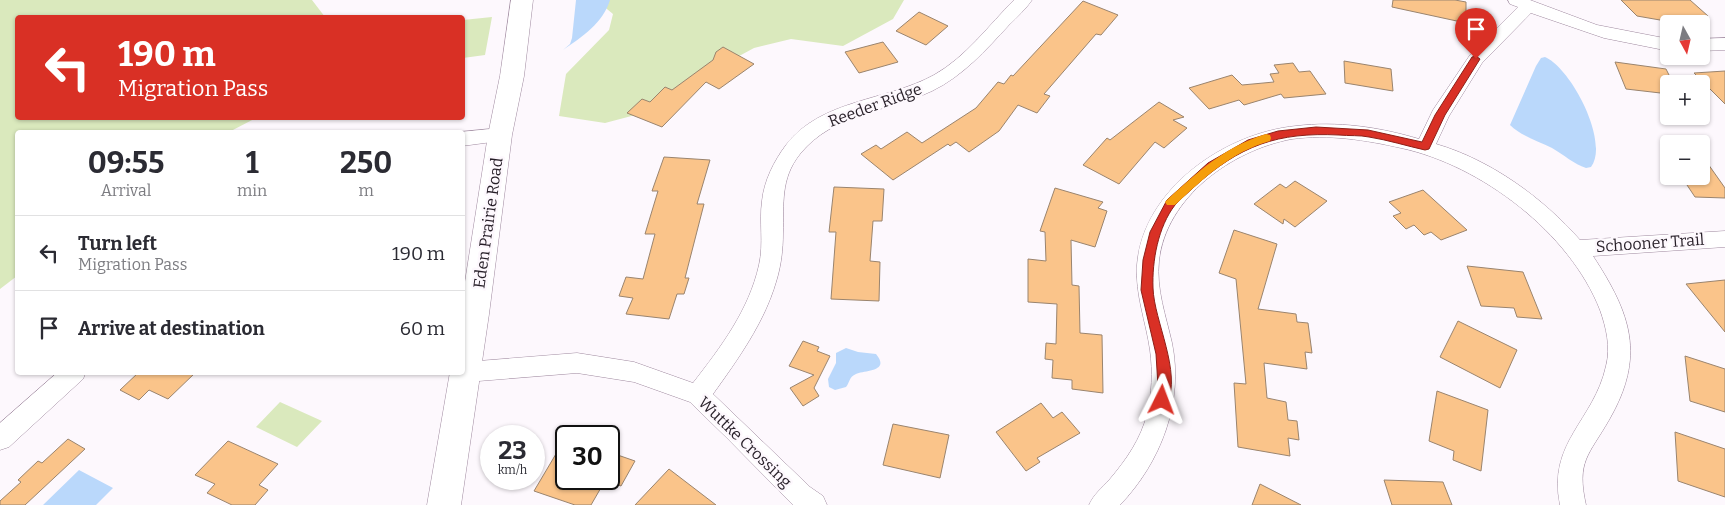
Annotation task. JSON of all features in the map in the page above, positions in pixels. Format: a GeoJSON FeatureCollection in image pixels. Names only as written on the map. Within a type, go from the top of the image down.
{"type":"FeatureCollection","features":[{"type":"Feature","properties":{"kind":"street","name":"Eden Prairie Road"},"geometry":{"type":"LineString","coordinates":[[444,505],[466,372],[500,135],[512,76],[522,0]]}},
{"type":"Feature","properties":{"kind":"street","name":"Reeder Ridge"},"geometry":{"type":"LineString","coordinates":[[698,395],[737,341],[760,297],[770,265],[773,231],[772,199],[786,160],[788,143],[823,124],[859,109],[926,87],[943,78],[957,68],[1024,0]]}},
{"type":"Feature","properties":{"kind":"street"},"geometry":{"type":"LineString","coordinates":[[1425,146],[1440,115],[1476,59],[1522,3],[1576,25],[1612,35],[1660,43]]}},
{"type":"Feature","properties":{"kind":"street"},"geometry":{"type":"LineString","coordinates":[[1710,45],[1725,44]]}},
{"type":"Feature","properties":{"kind":"street"},"geometry":{"type":"LineString","coordinates":[[1102,505],[1119,490],[1140,462],[1151,442],[1160,413],[1164,386],[1162,354],[1147,290],[1148,270],[1155,232],[1170,203],[1211,165],[1252,142],[1278,134],[1316,131],[1368,133],[1425,146],[1482,172],[1527,203],[1562,233],[1590,266],[1610,300],[1619,334],[1619,365],[1603,409],[1575,453],[1569,488],[1573,505]]}},
{"type":"Feature","properties":{"kind":"street"},"geometry":{"type":"LineString","coordinates":[[465,139],[500,135]]}},
{"type":"Feature","properties":{"kind":"street","name":"Schooner Trail"},"geometry":{"type":"LineString","coordinates":[[1576,248],[1725,239]]}},
{"type":"Feature","properties":{"kind":"street","name":"Wuttke Crossing"},"geometry":{"type":"LineString","coordinates":[[466,372],[578,363],[634,372],[698,395],[802,496],[814,505]]}},
{"type":"Feature","properties":{"kind":"street"},"geometry":{"type":"LineString","coordinates":[[0,440],[72,375]]}},
{"type":"Feature","properties":{"kind":"green space"},"geometry":{"type":"Polygon","coordinates":[[[0,0],[312,0],[323,15],[15,15],[15,120],[252,120],[233,130],[15,130],[15,278],[0,289],[0,0]]]}},
{"type":"Feature","properties":{"kind":"green space"},"geometry":{"type":"Polygon","coordinates":[[[596,0],[904,0],[893,19],[843,46],[791,39],[754,48],[704,75],[658,109],[605,123],[559,116],[566,74],[609,30],[613,14],[596,0]]]}},
{"type":"Feature","properties":{"kind":"green space"},"geometry":{"type":"Polygon","coordinates":[[[492,17],[485,55],[465,58],[465,20],[492,17]]]}},
{"type":"Feature","properties":{"kind":"green space"},"geometry":{"type":"Polygon","coordinates":[[[280,402],[322,421],[297,447],[256,427],[280,402]]]}},
{"type":"Feature","properties":{"kind":"water"},"geometry":{"type":"Polygon","coordinates":[[[576,0],[610,0],[597,22],[584,35],[563,50],[570,44],[572,38],[576,0]]]}},
{"type":"Feature","properties":{"kind":"water"},"geometry":{"type":"Polygon","coordinates":[[[1545,57],[1566,75],[1585,107],[1592,124],[1595,141],[1596,156],[1591,167],[1586,168],[1577,164],[1552,148],[1519,132],[1510,125],[1536,66],[1541,58],[1545,57]]]}},
{"type":"Feature","properties":{"kind":"water"},"geometry":{"type":"Polygon","coordinates":[[[846,348],[858,352],[876,354],[880,364],[875,369],[854,375],[846,387],[835,390],[829,387],[828,379],[836,363],[836,353],[846,348]]]}},
{"type":"Feature","properties":{"kind":"water"},"geometry":{"type":"Polygon","coordinates":[[[79,470],[113,488],[96,505],[43,505],[79,470]]]}},
{"type":"Feature","properties":{"kind":"building"},"geometry":{"type":"Polygon","coordinates":[[[1393,0],[1455,0],[1466,2],[1466,23],[1392,7],[1393,0]]]}},
{"type":"Feature","properties":{"kind":"building"},"geometry":{"type":"Polygon","coordinates":[[[1621,0],[1690,0],[1707,15],[1660,15],[1660,20],[1637,16],[1621,0]]]}},
{"type":"Feature","properties":{"kind":"building"},"geometry":{"type":"Polygon","coordinates":[[[1083,1],[1118,15],[1101,35],[1096,34],[1044,94],[1050,96],[1037,113],[1018,105],[999,131],[969,152],[956,142],[950,146],[948,144],[893,180],[861,154],[876,145],[881,149],[907,132],[922,143],[976,108],[998,82],[1004,84],[1011,75],[1013,76],[1083,1]]]}},
{"type":"Feature","properties":{"kind":"building"},"geometry":{"type":"Polygon","coordinates":[[[919,12],[948,26],[926,45],[896,31],[919,12]]]}},
{"type":"Feature","properties":{"kind":"building"},"geometry":{"type":"Polygon","coordinates":[[[883,42],[898,62],[859,73],[845,52],[883,42]]]}},
{"type":"Feature","properties":{"kind":"building"},"geometry":{"type":"Polygon","coordinates":[[[723,47],[754,64],[719,89],[706,82],[662,127],[627,113],[642,99],[650,102],[665,87],[672,90],[713,60],[716,52],[723,47]]]}},
{"type":"Feature","properties":{"kind":"building"},"geometry":{"type":"Polygon","coordinates":[[[1344,61],[1391,69],[1393,91],[1345,83],[1344,61]]]}},
{"type":"Feature","properties":{"kind":"building"},"geometry":{"type":"Polygon","coordinates":[[[1615,62],[1666,69],[1669,75],[1660,75],[1660,93],[1626,89],[1615,62]]]}},
{"type":"Feature","properties":{"kind":"building"},"geometry":{"type":"Polygon","coordinates":[[[1293,63],[1299,72],[1310,71],[1326,94],[1284,98],[1281,94],[1244,105],[1239,100],[1209,109],[1189,88],[1232,75],[1242,85],[1274,82],[1270,74],[1279,73],[1274,65],[1293,63]]]}},
{"type":"Feature","properties":{"kind":"building"},"geometry":{"type":"Polygon","coordinates":[[[1725,71],[1725,104],[1710,89],[1710,75],[1696,75],[1694,73],[1725,71]]]}},
{"type":"Feature","properties":{"kind":"building"},"geometry":{"type":"Polygon","coordinates":[[[1159,102],[1184,117],[1173,120],[1187,128],[1164,148],[1155,142],[1119,184],[1083,165],[1107,138],[1110,140],[1159,102]]]}},
{"type":"Feature","properties":{"kind":"building"},"geometry":{"type":"Polygon","coordinates":[[[664,157],[710,160],[697,204],[704,204],[685,278],[689,278],[684,294],[677,294],[669,319],[626,314],[633,298],[619,296],[626,277],[643,279],[655,234],[645,234],[658,191],[652,191],[664,157]]]}},
{"type":"Feature","properties":{"kind":"building"},"geometry":{"type":"Polygon","coordinates":[[[1710,167],[1725,188],[1725,198],[1695,197],[1687,185],[1710,185],[1710,167]]]}},
{"type":"Feature","properties":{"kind":"building"},"geometry":{"type":"Polygon","coordinates":[[[1295,181],[1327,201],[1295,227],[1284,219],[1283,224],[1254,204],[1280,184],[1286,188],[1295,181]]]}},
{"type":"Feature","properties":{"kind":"building"},"geometry":{"type":"Polygon","coordinates":[[[834,187],[884,189],[882,221],[873,221],[870,261],[880,262],[879,301],[831,299],[836,232],[829,232],[834,187]]]}},
{"type":"Feature","properties":{"kind":"building"},"geometry":{"type":"Polygon","coordinates":[[[1055,188],[1103,202],[1098,208],[1107,211],[1095,247],[1071,240],[1072,285],[1079,286],[1080,333],[1102,335],[1103,393],[1072,389],[1072,380],[1052,378],[1053,360],[1045,359],[1046,343],[1056,344],[1057,304],[1028,302],[1028,259],[1046,261],[1045,232],[1040,231],[1055,188]]]}},
{"type":"Feature","properties":{"kind":"building"},"geometry":{"type":"Polygon","coordinates":[[[1423,190],[1467,230],[1441,240],[1431,232],[1424,235],[1414,225],[1406,229],[1393,216],[1401,213],[1389,202],[1423,190]]]}},
{"type":"Feature","properties":{"kind":"building"},"geometry":{"type":"Polygon","coordinates":[[[1234,230],[1277,244],[1258,309],[1296,314],[1297,322],[1308,323],[1312,353],[1305,352],[1307,369],[1264,363],[1267,398],[1286,402],[1288,420],[1297,421],[1299,440],[1288,438],[1290,456],[1238,447],[1234,383],[1246,384],[1236,279],[1219,273],[1234,230]]]}},
{"type":"Feature","properties":{"kind":"building"},"geometry":{"type":"Polygon","coordinates":[[[1467,266],[1523,272],[1542,319],[1517,317],[1514,308],[1481,306],[1467,266]]]}},
{"type":"Feature","properties":{"kind":"building"},"geometry":{"type":"Polygon","coordinates":[[[1725,280],[1725,332],[1686,284],[1725,280]]]}},
{"type":"Feature","properties":{"kind":"building"},"geometry":{"type":"Polygon","coordinates":[[[1458,321],[1517,350],[1500,388],[1440,357],[1458,321]]]}},
{"type":"Feature","properties":{"kind":"building"},"geometry":{"type":"Polygon","coordinates":[[[803,341],[819,347],[817,351],[830,356],[814,388],[819,396],[803,406],[790,388],[814,375],[789,366],[803,341]]]}},
{"type":"Feature","properties":{"kind":"building"},"geometry":{"type":"Polygon","coordinates":[[[1685,356],[1725,369],[1725,412],[1690,401],[1685,356]]]}},
{"type":"Feature","properties":{"kind":"building"},"geometry":{"type":"Polygon","coordinates":[[[136,375],[193,375],[168,399],[149,390],[139,400],[120,390],[136,375]]]}},
{"type":"Feature","properties":{"kind":"building"},"geometry":{"type":"Polygon","coordinates":[[[1437,391],[1488,410],[1481,471],[1453,460],[1454,451],[1429,441],[1437,391]]]}},
{"type":"Feature","properties":{"kind":"building"},"geometry":{"type":"Polygon","coordinates":[[[1041,403],[1053,418],[1062,412],[1080,433],[1037,458],[1040,462],[1026,471],[996,432],[1041,403]]]}},
{"type":"Feature","properties":{"kind":"building"},"geometry":{"type":"Polygon","coordinates":[[[893,424],[949,435],[940,478],[883,465],[893,424]]]}},
{"type":"Feature","properties":{"kind":"building"},"geometry":{"type":"Polygon","coordinates":[[[1675,432],[1725,449],[1725,497],[1678,481],[1675,432]]]}},
{"type":"Feature","properties":{"kind":"building"},"geometry":{"type":"Polygon","coordinates":[[[68,439],[85,449],[25,505],[0,505],[0,501],[21,482],[18,480],[38,461],[42,463],[68,439]]]}},
{"type":"Feature","properties":{"kind":"building"},"geometry":{"type":"Polygon","coordinates":[[[228,441],[278,464],[259,485],[268,490],[255,505],[232,505],[207,493],[215,484],[195,475],[228,441]]]}},
{"type":"Feature","properties":{"kind":"building"},"geometry":{"type":"Polygon","coordinates":[[[555,456],[555,490],[600,490],[591,505],[575,505],[534,491],[545,490],[545,472],[555,456]]]}},
{"type":"Feature","properties":{"kind":"building"},"geometry":{"type":"Polygon","coordinates":[[[620,456],[635,461],[620,486],[620,456]]]}},
{"type":"Feature","properties":{"kind":"building"},"geometry":{"type":"Polygon","coordinates":[[[669,469],[716,505],[635,505],[669,469]]]}},
{"type":"Feature","properties":{"kind":"building"},"geometry":{"type":"Polygon","coordinates":[[[1384,480],[1443,482],[1452,505],[1392,505],[1384,480]]]}},
{"type":"Feature","properties":{"kind":"building"},"geometry":{"type":"Polygon","coordinates":[[[1260,484],[1301,505],[1252,505],[1260,484]]]}},
{"type":"Feature","properties":{"kind":"slow traffic"},"geometry":{"type":"LineString","coordinates":[[1171,202],[1211,165],[1252,142],[1266,138]]}},
{"type":"Feature","properties":{"kind":"route"},"geometry":{"type":"LineString","coordinates":[[1162,400],[1164,386],[1162,354],[1147,290],[1148,260],[1155,232],[1170,203],[1211,165],[1252,142],[1278,134],[1316,131],[1368,133],[1425,146],[1440,115],[1476,59]]}}]}
